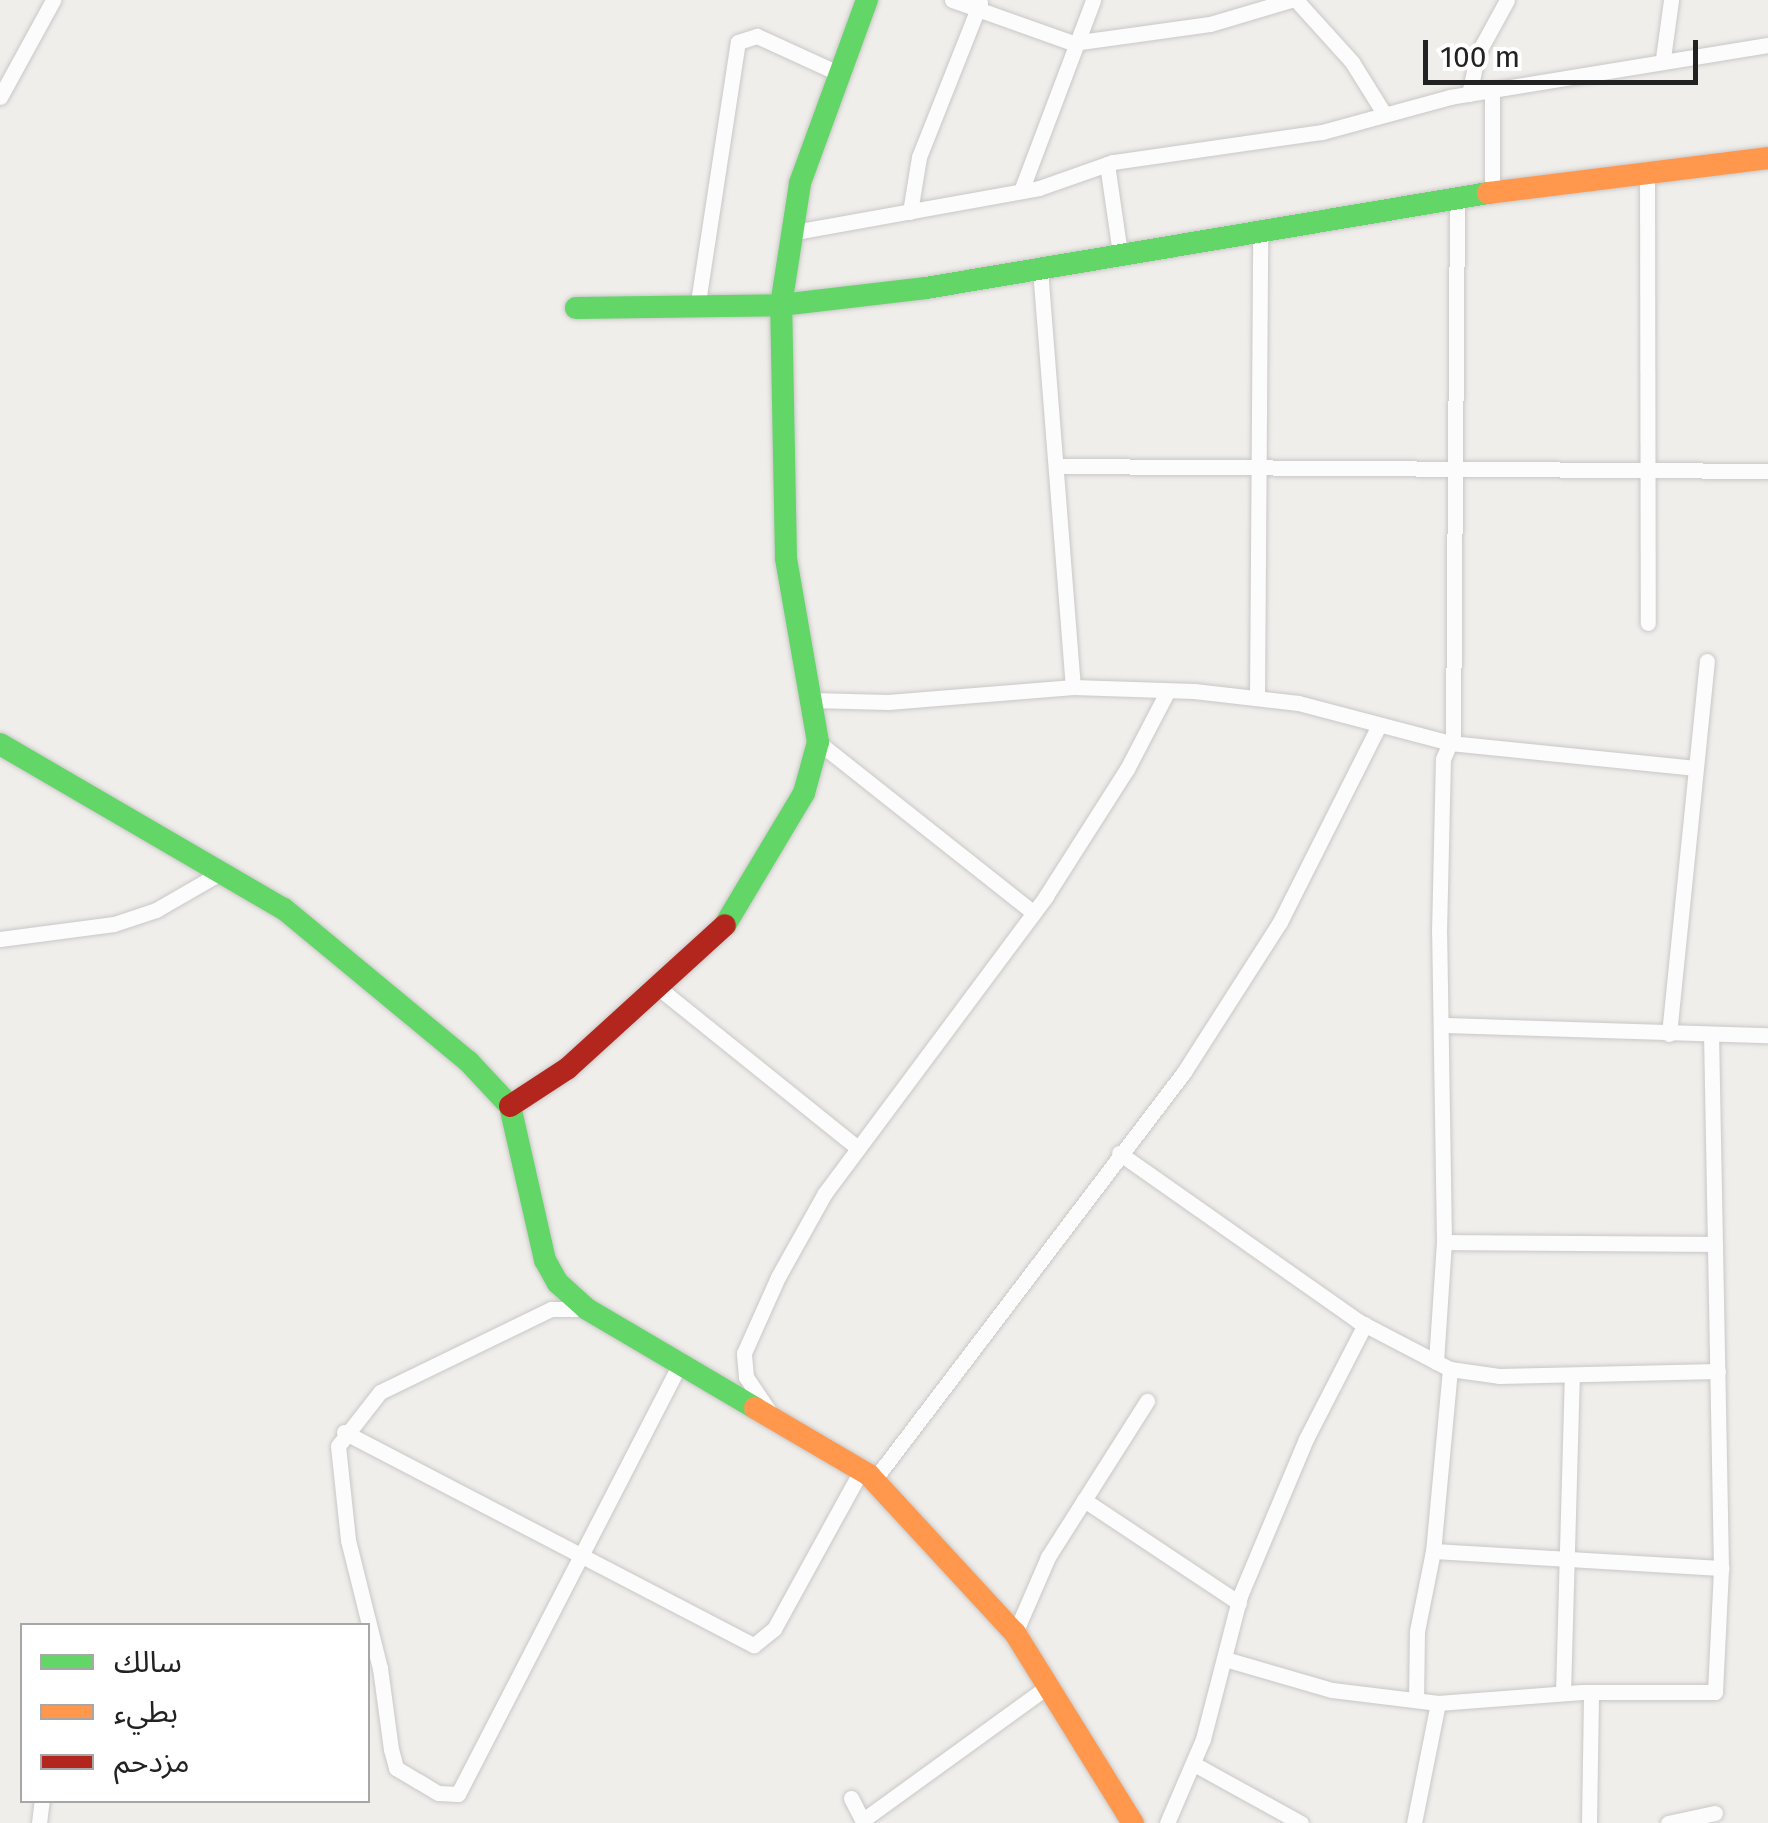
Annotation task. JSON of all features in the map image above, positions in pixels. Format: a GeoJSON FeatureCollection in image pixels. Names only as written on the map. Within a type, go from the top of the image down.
{"type":"FeatureCollection","features":[{"type":"Feature","properties":{"kind":"street"},"geometry":{"type":"LineString","coordinates":[[0,97],[53,0]]}},
{"type":"Feature","properties":{"kind":"street"},"geometry":{"type":"LineString","coordinates":[[510,1106],[568,1068],[717,936],[754,886],[804,793],[818,742],[786,558],[781,305],[800,183],[868,0]]}},
{"type":"Feature","properties":{"kind":"street"},"geometry":{"type":"LineString","coordinates":[[952,0],[979,5],[1073,43],[1210,24],[1294,0],[1352,62],[1385,115]]}},
{"type":"Feature","properties":{"kind":"street"},"geometry":{"type":"LineString","coordinates":[[1021,191],[1073,43],[1093,0]]}},
{"type":"Feature","properties":{"kind":"street"},"geometry":{"type":"LineString","coordinates":[[1469,94],[1478,54],[1507,0]]}},
{"type":"Feature","properties":{"kind":"street"},"geometry":{"type":"LineString","coordinates":[[1663,58],[1671,0]]}},
{"type":"Feature","properties":{"kind":"street"},"geometry":{"type":"LineString","coordinates":[[910,212],[919,157],[979,5]]}},
{"type":"Feature","properties":{"kind":"street"},"geometry":{"type":"LineString","coordinates":[[698,302],[738,42],[757,36],[838,73]]}},
{"type":"Feature","properties":{"kind":"street"},"geometry":{"type":"LineString","coordinates":[[795,232],[1021,191],[1107,164],[1214,153],[1469,94],[1663,58],[1768,45]]}},
{"type":"Feature","properties":{"kind":"street"},"geometry":{"type":"LineString","coordinates":[[1492,90],[1492,192]]}},
{"type":"Feature","properties":{"kind":"street"},"geometry":{"type":"LineString","coordinates":[[576,308],[698,302],[781,305],[1260,234],[1492,192],[1647,169],[1768,158]]}},
{"type":"Feature","properties":{"kind":"street"},"geometry":{"type":"LineString","coordinates":[[1107,164],[1120,253]]}},
{"type":"Feature","properties":{"kind":"street"},"geometry":{"type":"LineString","coordinates":[[1647,169],[1648,624]]}},
{"type":"Feature","properties":{"kind":"street"},"geometry":{"type":"LineString","coordinates":[[1416,1700],[1416,1631],[1433,1551],[1443,1365],[1445,1024],[1438,933],[1443,759],[1450,743],[1457,199]]}},
{"type":"Feature","properties":{"kind":"street"},"geometry":{"type":"LineString","coordinates":[[1257,698],[1260,234]]}},
{"type":"Feature","properties":{"kind":"street"},"geometry":{"type":"LineString","coordinates":[[1040,268],[1073,687]]}},
{"type":"Feature","properties":{"kind":"street"},"geometry":{"type":"LineString","coordinates":[[1056,466],[1768,470]]}},
{"type":"Feature","properties":{"kind":"street"},"geometry":{"type":"LineString","coordinates":[[1669,1034],[1707,661]]}},
{"type":"Feature","properties":{"kind":"street"},"geometry":{"type":"LineString","coordinates":[[812,700],[888,702],[1073,687],[1257,698],[1450,743],[1696,768]]}},
{"type":"Feature","properties":{"kind":"street"},"geometry":{"type":"LineString","coordinates":[[774,1420],[746,1377],[744,1352],[778,1276],[858,1148],[1034,913],[1127,770],[1166,692]]}},
{"type":"Feature","properties":{"kind":"street"},"geometry":{"type":"LineString","coordinates":[[344,1432],[743,1643],[760,1644],[867,1475],[974,1356],[1119,1153],[1184,1072],[1247,976],[1355,782],[1378,727]]}},
{"type":"Feature","properties":{"kind":"street"},"geometry":{"type":"LineString","coordinates":[[818,742],[1034,913]]}},
{"type":"Feature","properties":{"kind":"street"},"geometry":{"type":"LineString","coordinates":[[0,744],[284,909],[468,1061],[510,1106],[545,1260],[558,1283],[587,1309],[867,1475],[1015,1633],[1133,1823]]}},
{"type":"Feature","properties":{"kind":"street"},"geometry":{"type":"LineString","coordinates":[[0,939],[114,924],[156,910],[222,872]]}},
{"type":"Feature","properties":{"kind":"street"},"geometry":{"type":"LineString","coordinates":[[660,989],[858,1148]]}},
{"type":"Feature","properties":{"kind":"street"},"geometry":{"type":"LineString","coordinates":[[1445,1024],[1768,1035]]}},
{"type":"Feature","properties":{"kind":"street"},"geometry":{"type":"LineString","coordinates":[[1225,1659],[1332,1690],[1438,1703],[1591,1692],[1715,1692],[1721,1568],[1710,1034]]}},
{"type":"Feature","properties":{"kind":"street"},"geometry":{"type":"LineString","coordinates":[[1119,1153],[1365,1324],[1443,1365],[1572,1376],[1718,1371]]}},
{"type":"Feature","properties":{"kind":"street"},"geometry":{"type":"LineString","coordinates":[[1444,1242],[1715,1244]]}},
{"type":"Feature","properties":{"kind":"street"},"geometry":{"type":"LineString","coordinates":[[369,1623],[348,1540],[338,1446],[344,1432],[380,1392],[550,1309],[587,1309]]}},
{"type":"Feature","properties":{"kind":"street"},"geometry":{"type":"LineString","coordinates":[[1167,1823],[1194,1764],[1240,1603],[1306,1438],[1365,1324]]}},
{"type":"Feature","properties":{"kind":"street"},"geometry":{"type":"LineString","coordinates":[[370,1628],[396,1768],[438,1793],[458,1794],[578,1554],[680,1364]]}},
{"type":"Feature","properties":{"kind":"street"},"geometry":{"type":"LineString","coordinates":[[1563,1694],[1572,1376]]}},
{"type":"Feature","properties":{"kind":"street"},"geometry":{"type":"LineString","coordinates":[[1015,1633],[1048,1558],[1148,1402]]}},
{"type":"Feature","properties":{"kind":"street"},"geometry":{"type":"LineString","coordinates":[[1084,1500],[1240,1603]]}},
{"type":"Feature","properties":{"kind":"street"},"geometry":{"type":"LineString","coordinates":[[1433,1551],[1721,1568]]}},
{"type":"Feature","properties":{"kind":"street"},"geometry":{"type":"LineString","coordinates":[[851,1798],[863,1821],[1048,1686]]}},
{"type":"Feature","properties":{"kind":"street"},"geometry":{"type":"LineString","coordinates":[[1589,1823],[1591,1692]]}},
{"type":"Feature","properties":{"kind":"street"},"geometry":{"type":"LineString","coordinates":[[1414,1823],[1438,1703]]}},
{"type":"Feature","properties":{"kind":"street"},"geometry":{"type":"LineString","coordinates":[[1194,1764],[1300,1823]]}},
{"type":"Feature","properties":{"kind":"street"},"geometry":{"type":"LineString","coordinates":[[1668,1823],[1715,1814]]}},
{"type":"Feature","properties":{"kind":"traffic: fast"},"geometry":{"type":"LineString","coordinates":[[725,925],[804,793],[818,742],[786,558],[781,305],[800,183],[867,0]]}},
{"type":"Feature","properties":{"kind":"traffic: fast"},"geometry":{"type":"LineString","coordinates":[[576,308],[781,305],[926,288],[1488,193]]}},
{"type":"Feature","properties":{"kind":"traffic: fast"},"geometry":{"type":"LineString","coordinates":[[0,744],[284,909],[468,1061],[510,1106],[545,1260],[558,1283],[587,1309],[755,1408]]}},
{"type":"Feature","properties":{"kind":"traffic: slow"},"geometry":{"type":"LineString","coordinates":[[1488,193],[1768,158]]}},
{"type":"Feature","properties":{"kind":"traffic: slow"},"geometry":{"type":"LineString","coordinates":[[755,1408],[869,1475],[1015,1633],[1133,1823]]}},
{"type":"Feature","properties":{"kind":"traffic: jam"},"geometry":{"type":"LineString","coordinates":[[510,1106],[568,1068],[725,925]]}}]}
